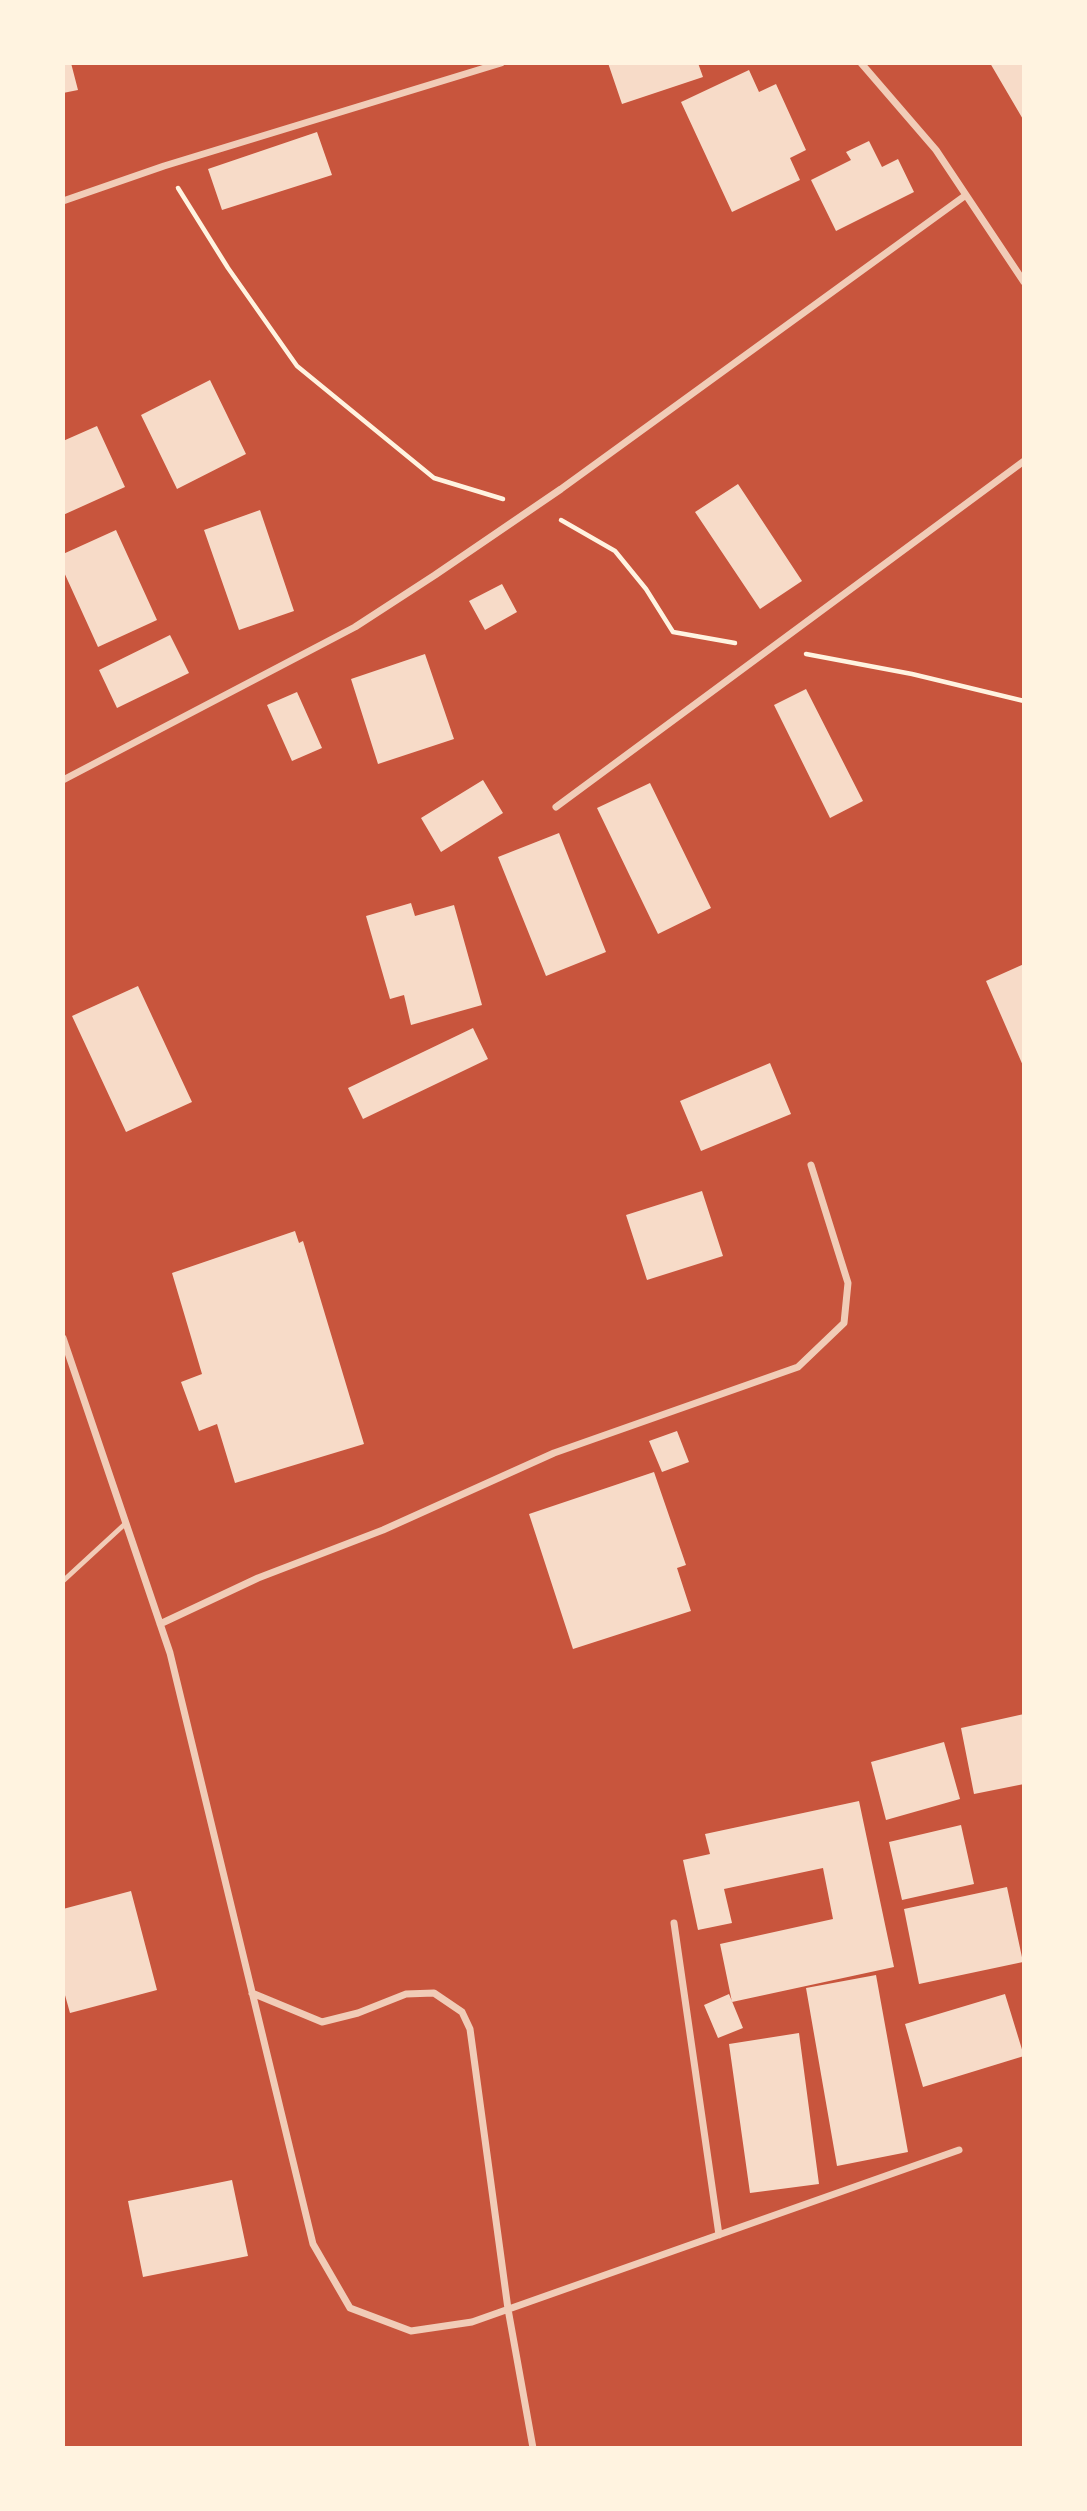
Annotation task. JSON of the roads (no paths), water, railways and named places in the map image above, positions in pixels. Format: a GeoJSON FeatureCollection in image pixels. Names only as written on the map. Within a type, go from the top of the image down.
{"type":"FeatureCollection","features":[{"type":"Feature","properties":{"kind":"street"},"geometry":{"type":"LineString","coordinates":[[63,201],[164,166],[501,63]]}},
{"type":"Feature","properties":{"kind":"street"},"geometry":{"type":"LineString","coordinates":[[861,63],[936,150],[1024,282]]}},
{"type":"Feature","properties":{"kind":"street"},"geometry":{"type":"LineString","coordinates":[[63,780],[355,627],[561,489],[966,195]]}},
{"type":"Feature","properties":{"kind":"street"},"geometry":{"type":"LineString","coordinates":[[556,807],[1024,461]]}},
{"type":"Feature","properties":{"kind":"street"},"geometry":{"type":"LineString","coordinates":[[160,1624],[258,1578],[383,1530],[554,1452],[798,1367],[844,1322],[848,1283],[810,1165]]}},
{"type":"Feature","properties":{"kind":"street"},"geometry":{"type":"LineString","coordinates":[[63,1338],[170,1653],[313,2244],[350,2308],[411,2331],[472,2322],[959,2150]]}},
{"type":"Feature","properties":{"kind":"street"},"geometry":{"type":"LineString","coordinates":[[674,1923],[719,2235]]}},
{"type":"Feature","properties":{"kind":"street"},"geometry":{"type":"LineString","coordinates":[[253,1993],[321,2022],[406,1994],[434,1993],[462,2012],[470,2029],[508,2309],[533,2448]]}},
{"type":"Feature","properties":{"kind":"lane"},"geometry":{"type":"LineString","coordinates":[[63,1369],[72,1363]]}},
{"type":"Feature","properties":{"kind":"lane"},"geometry":{"type":"LineString","coordinates":[[63,1581],[126,1523]]}}]}
